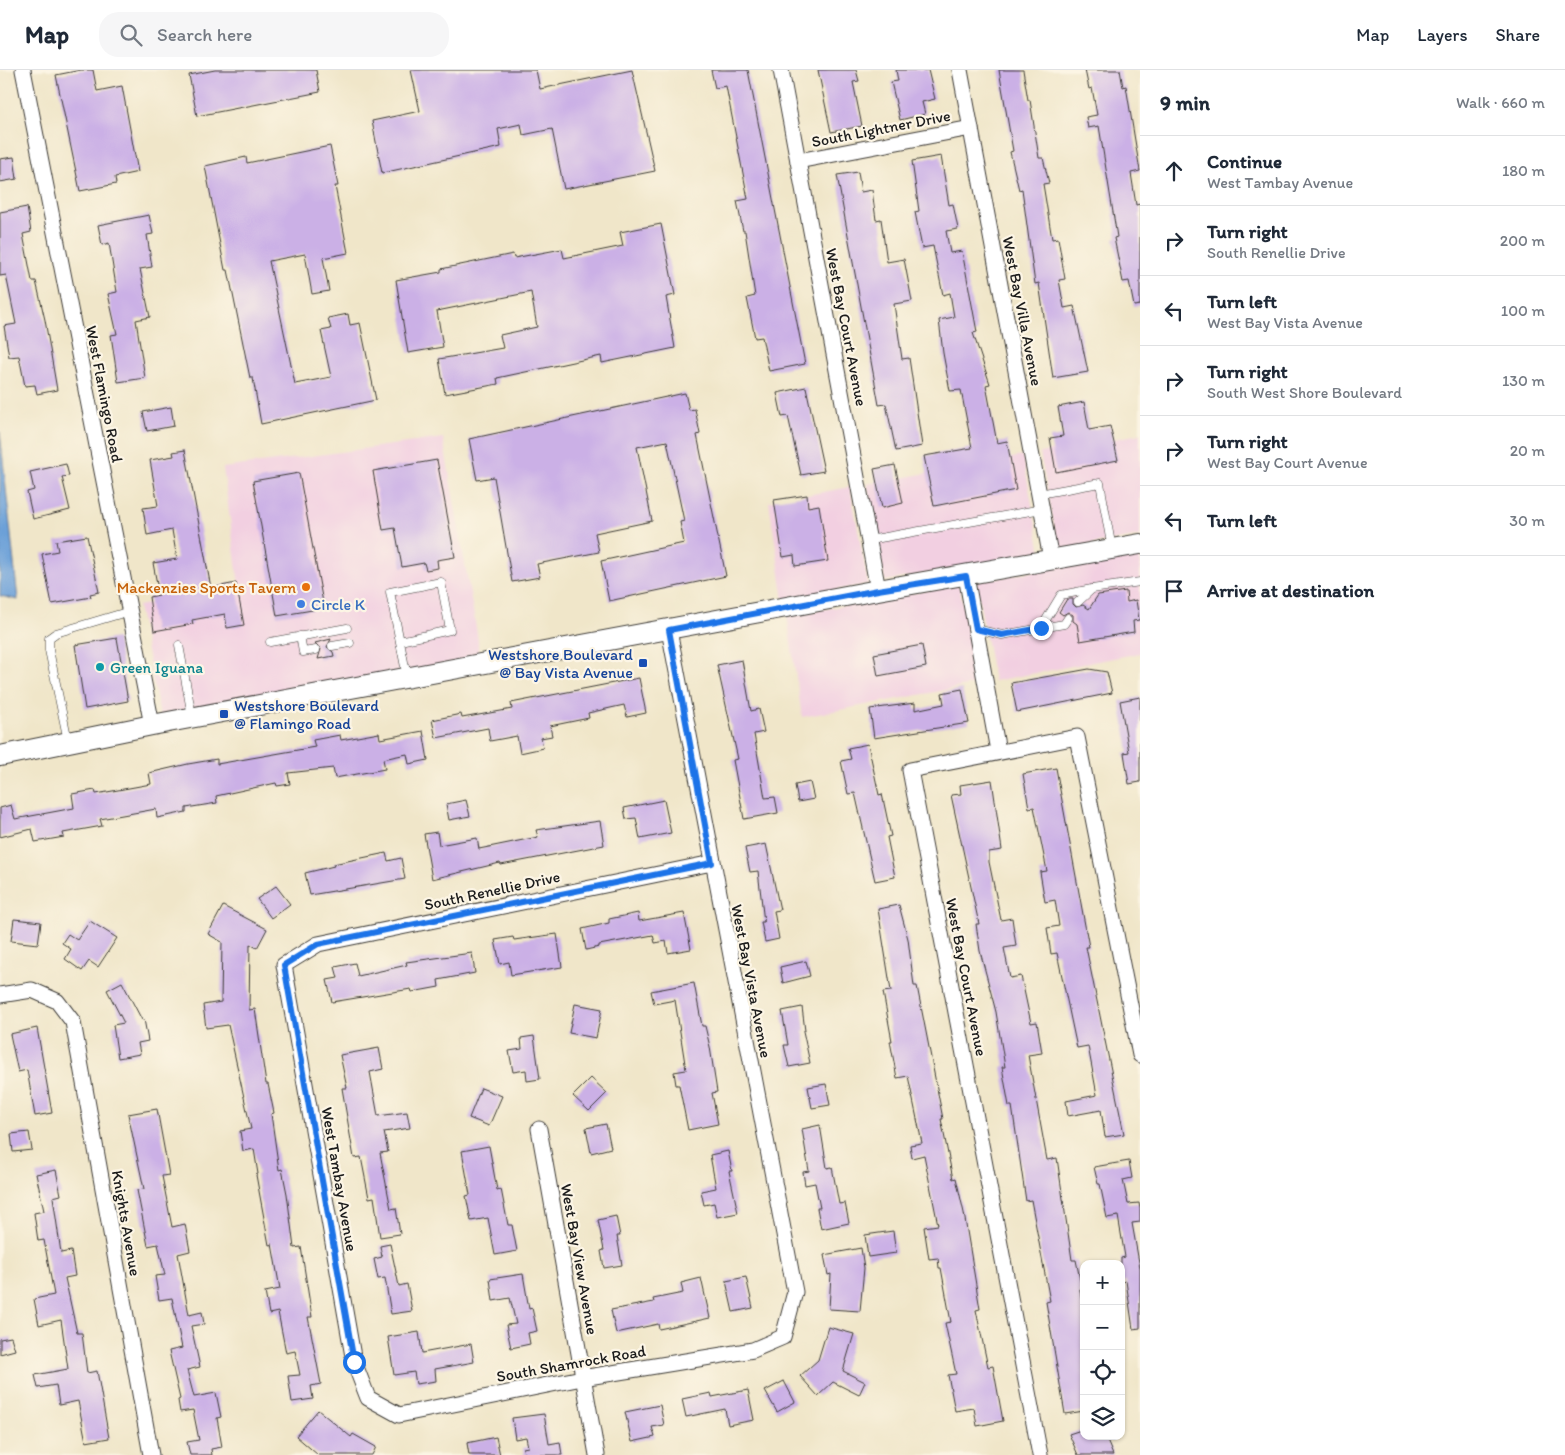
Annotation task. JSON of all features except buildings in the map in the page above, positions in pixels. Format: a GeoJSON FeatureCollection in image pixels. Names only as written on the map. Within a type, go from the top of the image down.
{"type":"FeatureCollection","features":[{"type":"Feature","properties":{"kind":"street","name":"West Flamingo Road"},"geometry":{"type":"LineString","coordinates":[[23,70],[152,725]]}},
{"type":"Feature","properties":{"kind":"street","name":"West Bay Court Avenue"},"geometry":{"type":"LineString","coordinates":[[781,70],[878,590]]}},
{"type":"Feature","properties":{"kind":"street","name":"West Bay Villa Avenue"},"geometry":{"type":"LineString","coordinates":[[960,70],[1051,559]]}},
{"type":"Feature","properties":{"kind":"street","name":"South Lightner Drive"},"geometry":{"type":"LineString","coordinates":[[798,161],[971,128]]}},
{"type":"Feature","properties":{"kind":"street"},"geometry":{"type":"LineString","coordinates":[[0,756],[152,725],[878,590],[1140,544]]}},
{"type":"Feature","properties":{"kind":"street"},"geometry":{"type":"LineString","coordinates":[[966,576],[998,751],[1078,737],[1140,1054]]}},
{"type":"Feature","properties":{"kind":"street","name":"West Bay Vista Avenue"},"geometry":{"type":"LineString","coordinates":[[669,630],[795,1292],[783,1337]]}},
{"type":"Feature","properties":{"kind":"street","name":"West Bay Court Avenue"},"geometry":{"type":"LineString","coordinates":[[998,751],[910,770],[1040,1455]]}},
{"type":"Feature","properties":{"kind":"street","name":"South Renellie Drive"},"geometry":{"type":"LineString","coordinates":[[284,965],[318,944],[712,863]]}},
{"type":"Feature","properties":{"kind":"street","name":"West Tambay Avenue"},"geometry":{"type":"LineString","coordinates":[[284,965],[354,1362],[368,1398]]}},
{"type":"Feature","properties":{"kind":"street","name":"Knights Avenue"},"geometry":{"type":"LineString","coordinates":[[0,995],[32,990],[57,1001],[73,1022],[151,1455]]}},
{"type":"Feature","properties":{"kind":"street","name":"West Bay View Avenue"},"geometry":{"type":"LineString","coordinates":[[539,1129],[596,1455]]}},
{"type":"Feature","properties":{"kind":"street","name":"South Shamrock Road"},"geometry":{"type":"LineString","coordinates":[[368,1398],[399,1415],[582,1378],[753,1350],[783,1337]]}},
{"type":"Feature","properties":{"kind":"lane"},"geometry":{"type":"LineString","coordinates":[[869,540],[1041,501],[1100,483],[1112,549]]}},
{"type":"Feature","properties":{"kind":"lane"},"geometry":{"type":"LineString","coordinates":[[400,641],[450,630],[441,582],[390,592],[407,679]]}},
{"type":"Feature","properties":{"kind":"lane"},"geometry":{"type":"LineString","coordinates":[[1041,628],[1061,595],[1140,582]]}},
{"type":"Feature","properties":{"kind":"lane"},"geometry":{"type":"LineString","coordinates":[[1078,602],[1092,589]]}},
{"type":"Feature","properties":{"kind":"lane"},"geometry":{"type":"LineString","coordinates":[[68,742],[49,650],[49,638],[56,633],[130,611]]}},
{"type":"Feature","properties":{"kind":"lane"},"geometry":{"type":"LineString","coordinates":[[976,629],[1002,635],[1064,624],[1068,618]]}},
{"type":"Feature","properties":{"kind":"lane"},"geometry":{"type":"LineString","coordinates":[[270,642],[347,628]]}},
{"type":"Feature","properties":{"kind":"lane"},"geometry":{"type":"LineString","coordinates":[[300,636],[303,652],[316,650]]}},
{"type":"Feature","properties":{"kind":"lane"},"geometry":{"type":"LineString","coordinates":[[332,646],[350,643]]}},
{"type":"Feature","properties":{"kind":"lane"},"geometry":{"type":"LineString","coordinates":[[179,645],[192,718]]}},
{"type":"Feature","properties":{"kind":"shaded area"},"geometry":{"type":"Polygon","coordinates":[[[1140,434],[1140,536],[1059,550],[1040,453],[1140,434]]]}},
{"type":"Feature","properties":{"kind":"shaded area"},"geometry":{"type":"Polygon","coordinates":[[[443,438],[478,639],[478,658],[160,716],[138,606],[239,585],[223,468],[443,438]]]}},
{"type":"Feature","properties":{"kind":"shaded area"},"geometry":{"type":"Polygon","coordinates":[[[1023,456],[1041,553],[885,581],[867,484],[1023,456]]]}},
{"type":"Feature","properties":{"kind":"shaded area"},"geometry":{"type":"Polygon","coordinates":[[[850,487],[868,584],[784,600],[769,502],[850,487]]]}},
{"type":"Feature","properties":{"kind":"shaded area"},"geometry":{"type":"Polygon","coordinates":[[[1140,552],[1140,653],[994,681],[976,582],[1140,552]]]}},
{"type":"Feature","properties":{"kind":"shaded area"},"geometry":{"type":"Polygon","coordinates":[[[959,585],[977,684],[802,717],[787,616],[959,585]]]}},
{"type":"Feature","properties":{"kind":"water"},"geometry":{"type":"Polygon","coordinates":[[[0,432],[18,600],[0,596],[0,432]]]}},
{"type":"Feature","properties":{"kind":"place","name":"Mackenzies Sports Tavern"},"geometry":{"type":"Point","coordinates":[306,587]}},
{"type":"Feature","properties":{"kind":"place","name":"Circle K"},"geometry":{"type":"Point","coordinates":[301,604]}},
{"type":"Feature","properties":{"kind":"place","name":"Westshore Boulevard @ Bay Vista Avenue"},"geometry":{"type":"Point","coordinates":[643,663]}},
{"type":"Feature","properties":{"kind":"place","name":"Green Iguana"},"geometry":{"type":"Point","coordinates":[100,667]}},
{"type":"Feature","properties":{"kind":"place","name":"Westshore Boulevard @ Flamingo Road"},"geometry":{"type":"Point","coordinates":[224,714]}},
{"type":"Feature","properties":{"kind":"route"},"geometry":{"type":"LineString","coordinates":[[354,1362],[284,965],[318,944],[712,863],[669,630],[878,590],[966,576],[976,629],[1002,635],[1041,628]]}}]}
